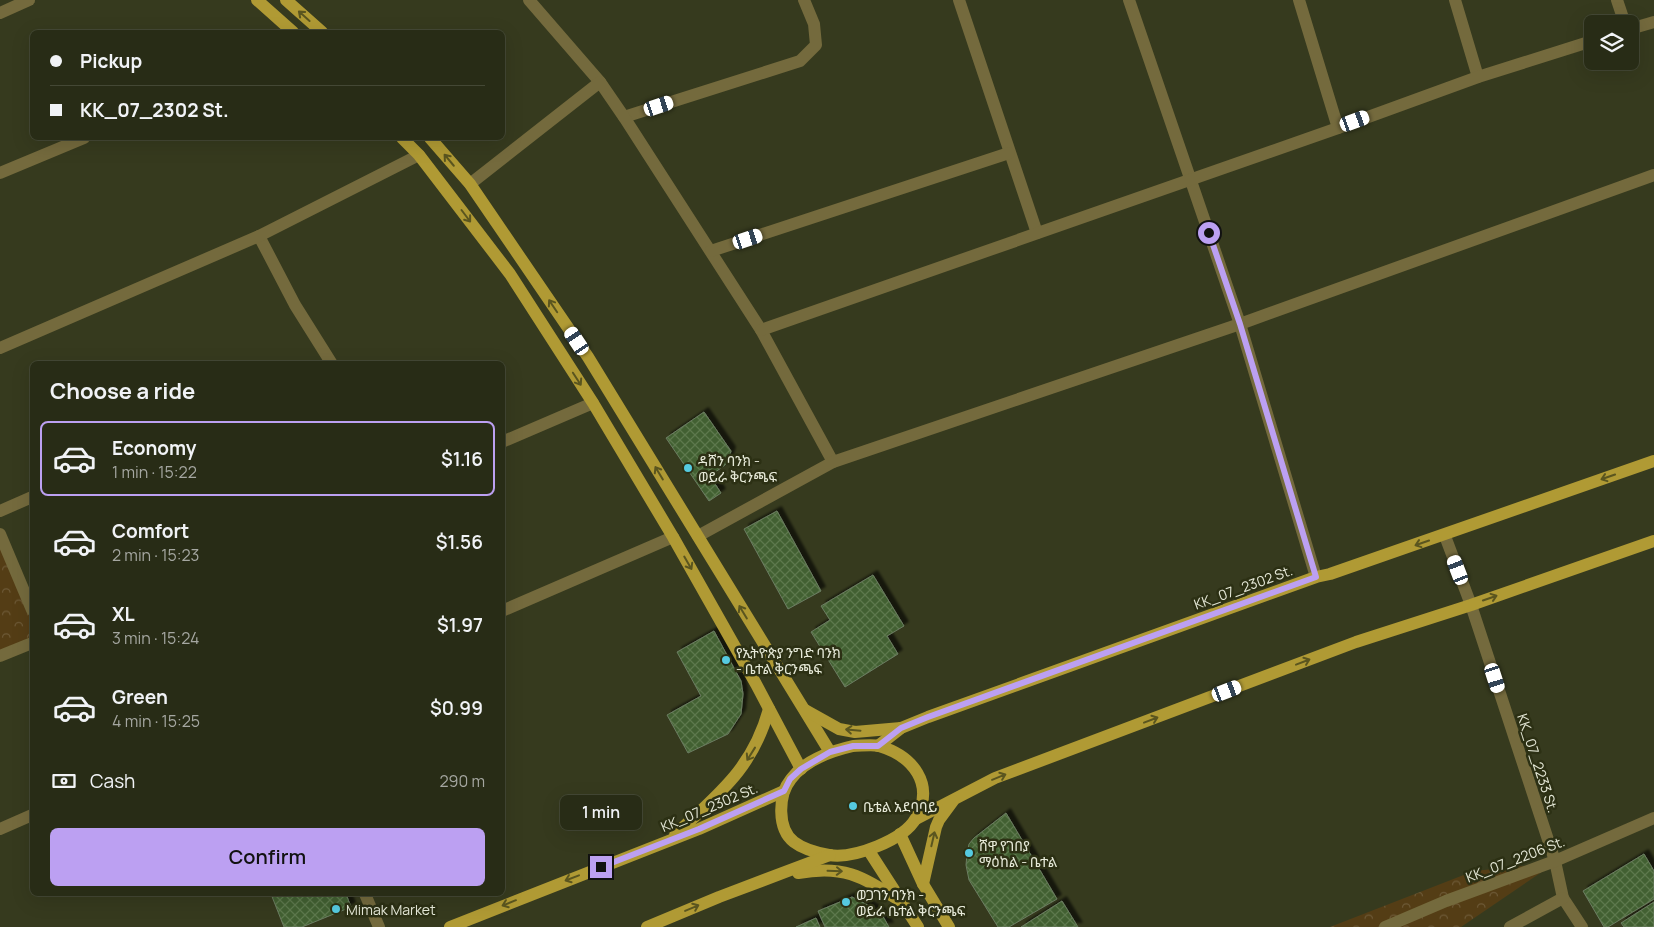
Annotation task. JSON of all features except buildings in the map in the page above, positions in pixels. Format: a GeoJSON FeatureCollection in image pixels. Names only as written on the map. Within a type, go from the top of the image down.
{"type":"FeatureCollection","features":[{"type":"Feature","properties":{"kind":"main road"},"geometry":{"type":"LineString","coordinates":[[257,0],[291,30]]}},
{"type":"Feature","properties":{"kind":"main road"},"geometry":{"type":"LineString","coordinates":[[286,0],[320,30]]}},
{"type":"Feature","properties":{"kind":"main road"},"geometry":{"type":"LineString","coordinates":[[404,140],[419,155],[510,274],[593,403],[673,537],[770,709],[801,769]]}},
{"type":"Feature","properties":{"kind":"main road"},"geometry":{"type":"LineString","coordinates":[[432,140],[470,184],[588,357],[830,752]]}},
{"type":"Feature","properties":{"kind":"main road","name":"KK_07_2302 St."},"geometry":{"type":"LineString","coordinates":[[878,746],[901,728],[1316,577],[1444,536],[1654,461]]}},
{"type":"Feature","properties":{"kind":"main road"},"geometry":{"type":"LineString","coordinates":[[916,819],[924,793],[919,776],[910,762],[900,755],[878,746],[853,746],[830,752],[801,769],[790,779],[784,791],[781,804],[782,822],[792,840],[805,848],[830,855],[851,855],[869,851],[900,834],[916,819],[995,778],[1356,642],[1471,605],[1654,542]]}},
{"type":"Feature","properties":{"kind":"main road"},"geometry":{"type":"LineString","coordinates":[[670,840],[716,797],[736,775],[753,752],[763,731],[770,709]]}},
{"type":"Feature","properties":{"kind":"main road"},"geometry":{"type":"LineString","coordinates":[[805,710],[839,729],[855,732],[901,728]]}},
{"type":"Feature","properties":{"kind":"main road","name":"KK_07_2302 St."},"geometry":{"type":"LineString","coordinates":[[450,927],[699,829],[784,791]]}},
{"type":"Feature","properties":{"kind":"main road"},"geometry":{"type":"LineString","coordinates":[[924,884],[936,827],[955,798]]}},
{"type":"Feature","properties":{"kind":"main road"},"geometry":{"type":"LineString","coordinates":[[900,834],[924,884],[949,927]]}},
{"type":"Feature","properties":{"kind":"main road"},"geometry":{"type":"LineString","coordinates":[[869,851],[918,927]]}},
{"type":"Feature","properties":{"kind":"main road"},"geometry":{"type":"LineString","coordinates":[[647,927],[719,897],[830,855]]}},
{"type":"Feature","properties":{"kind":"main road"},"geometry":{"type":"LineString","coordinates":[[769,879],[807,872],[843,871],[876,886],[902,902]]}},
{"type":"Feature","properties":{"kind":"street"},"geometry":{"type":"LineString","coordinates":[[0,13],[29,0]]}},
{"type":"Feature","properties":{"kind":"street"},"geometry":{"type":"LineString","coordinates":[[530,0],[600,82],[624,117],[760,330],[833,462]]}},
{"type":"Feature","properties":{"kind":"street"},"geometry":{"type":"LineString","coordinates":[[624,117],[800,61],[816,45],[814,24],[804,0]]}},
{"type":"Feature","properties":{"kind":"street"},"geometry":{"type":"LineString","coordinates":[[959,0],[1037,233]]}},
{"type":"Feature","properties":{"kind":"street"},"geometry":{"type":"LineString","coordinates":[[1129,0],[1240,324],[1316,577]]}},
{"type":"Feature","properties":{"kind":"street"},"geometry":{"type":"LineString","coordinates":[[1300,0],[1338,128]]}},
{"type":"Feature","properties":{"kind":"street"},"geometry":{"type":"LineString","coordinates":[[1455,0],[1478,76]]}},
{"type":"Feature","properties":{"kind":"street"},"geometry":{"type":"LineString","coordinates":[[1617,0],[1622,15]]}},
{"type":"Feature","properties":{"kind":"street"},"geometry":{"type":"LineString","coordinates":[[1639,26],[1654,22]]}},
{"type":"Feature","properties":{"kind":"street"},"geometry":{"type":"LineString","coordinates":[[760,330],[1338,128],[1478,76],[1584,43]]}},
{"type":"Feature","properties":{"kind":"street"},"geometry":{"type":"LineString","coordinates":[[470,184],[600,82]]}},
{"type":"Feature","properties":{"kind":"street"},"geometry":{"type":"LineString","coordinates":[[0,173],[79,140]]}},
{"type":"Feature","properties":{"kind":"street"},"geometry":{"type":"LineString","coordinates":[[711,251],[1009,153]]}},
{"type":"Feature","properties":{"kind":"street"},"geometry":{"type":"LineString","coordinates":[[0,348],[258,236],[419,155]]}},
{"type":"Feature","properties":{"kind":"street"},"geometry":{"type":"LineString","coordinates":[[698,536],[833,462],[1240,324],[1654,175]]}},
{"type":"Feature","properties":{"kind":"street"},"geometry":{"type":"LineString","coordinates":[[258,236],[295,305],[330,361]]}},
{"type":"Feature","properties":{"kind":"street"},"geometry":{"type":"LineString","coordinates":[[505,441],[593,403]]}},
{"type":"Feature","properties":{"kind":"street"},"geometry":{"type":"LineString","coordinates":[[0,511],[30,498]]}},
{"type":"Feature","properties":{"kind":"street"},"geometry":{"type":"LineString","coordinates":[[0,534],[30,605]]}},
{"type":"Feature","properties":{"kind":"street","name":"KK_07_2233 St."},"geometry":{"type":"LineString","coordinates":[[1444,536],[1471,605],[1555,861],[1563,898],[1582,927]]}},
{"type":"Feature","properties":{"kind":"street"},"geometry":{"type":"LineString","coordinates":[[505,610],[673,537]]}},
{"type":"Feature","properties":{"kind":"street"},"geometry":{"type":"LineString","coordinates":[[0,656],[30,644]]}},
{"type":"Feature","properties":{"kind":"street"},"geometry":{"type":"LineString","coordinates":[[0,829],[30,816]]}},
{"type":"Feature","properties":{"kind":"street","name":"KK_07_2206 St."},"geometry":{"type":"LineString","coordinates":[[1385,927],[1446,901],[1555,861],[1654,818]]}},
{"type":"Feature","properties":{"kind":"street"},"geometry":{"type":"LineString","coordinates":[[366,896],[379,927]]}},
{"type":"Feature","properties":{"kind":"street"},"geometry":{"type":"LineString","coordinates":[[1510,927],[1563,898]]}},
{"type":"Feature","properties":{"kind":"green space"},"geometry":{"type":"Polygon","coordinates":[[[0,534],[30,605],[30,644],[0,656],[0,534]]]}},
{"type":"Feature","properties":{"kind":"green space"},"geometry":{"type":"Polygon","coordinates":[[[1555,863],[1461,927],[1330,927],[1474,871],[1555,863]]]}},
{"type":"Feature","properties":{"kind":"place","name":"ዳሸን ባንክ - ወይራ ቅርንጫፍ"},"geometry":{"type":"Point","coordinates":[688,468]}},
{"type":"Feature","properties":{"kind":"place","name":"የኢትዮጵያ ንግድ ባንክ - ቤተል ቅርንጫፍ"},"geometry":{"type":"Point","coordinates":[726,660]}},
{"type":"Feature","properties":{"kind":"place","name":"ቤቴል አደባባይ"},"geometry":{"type":"Point","coordinates":[853,806]}},
{"type":"Feature","properties":{"kind":"place","name":"ሸዋ የገበያ ማዕከል - ቤተል"},"geometry":{"type":"Point","coordinates":[969,853]}},
{"type":"Feature","properties":{"kind":"place","name":"ወጋገን ባንክ - ወይራ ቤተል ቅርንጫፍ"},"geometry":{"type":"Point","coordinates":[846,902]}},
{"type":"Feature","properties":{"kind":"place","name":"Mimak Market"},"geometry":{"type":"Point","coordinates":[336,909]}},
{"type":"Feature","properties":{"kind":"route"},"geometry":{"type":"LineString","coordinates":[[601,867],[699,829],[784,791],[790,779],[801,769],[830,752],[853,746],[878,746],[901,728],[928,717],[1316,577],[1240,324],[1209,233]]}}]}
